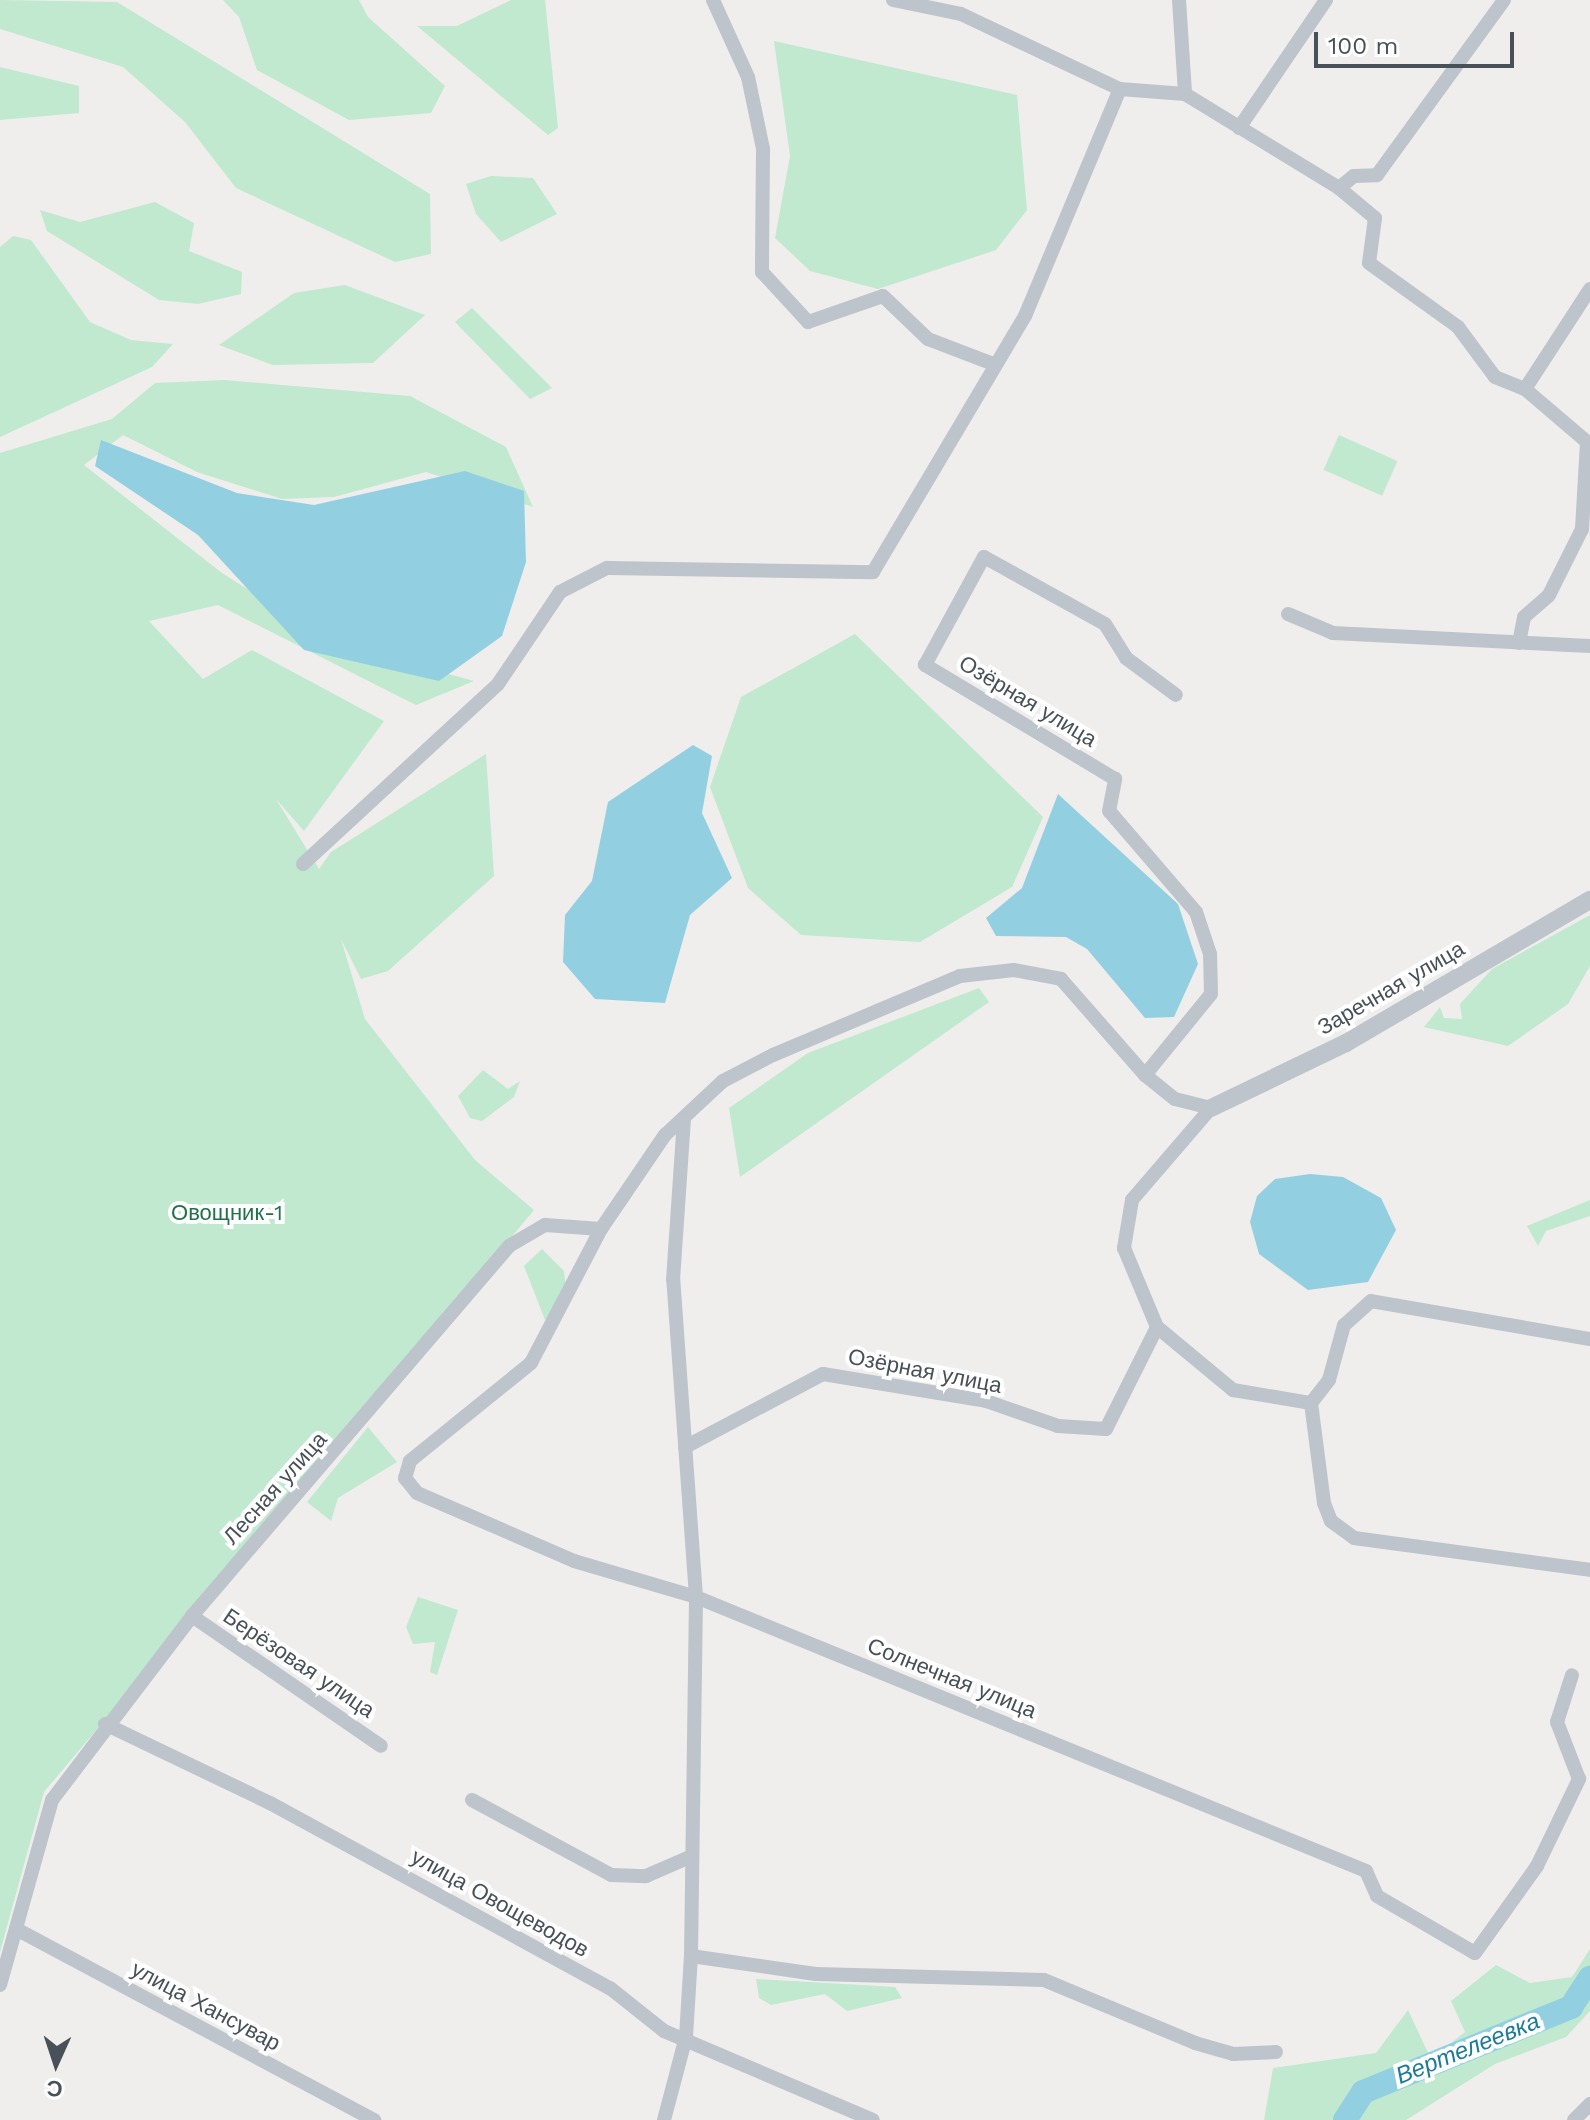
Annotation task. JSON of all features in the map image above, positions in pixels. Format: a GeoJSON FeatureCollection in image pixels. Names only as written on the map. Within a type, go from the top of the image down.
{"type":"FeatureCollection","features":[{"type":"Feature","properties":{"kind":"street"},"geometry":{"type":"LineString","coordinates":[[713,0],[748,77],[763,149],[762,272],[808,322],[883,296],[928,339],[993,364]]}},
{"type":"Feature","properties":{"kind":"street"},"geometry":{"type":"LineString","coordinates":[[893,0],[960,7],[1120,89],[1185,94],[1339,188],[1375,218],[1369,263],[1458,327],[1495,377],[1525,389],[1588,441],[1582,529],[1549,595],[1524,617],[1519,643]]}},
{"type":"Feature","properties":{"kind":"street"},"geometry":{"type":"LineString","coordinates":[[1179,0],[1185,94]]}},
{"type":"Feature","properties":{"kind":"street"},"geometry":{"type":"LineString","coordinates":[[1239,128],[1326,0]]}},
{"type":"Feature","properties":{"kind":"street"},"geometry":{"type":"LineString","coordinates":[[1339,188],[1354,176],[1377,175],[1504,0]]}},
{"type":"Feature","properties":{"kind":"street"},"geometry":{"type":"LineString","coordinates":[[303,864],[498,684],[560,592],[607,568],[873,572],[993,364],[1025,316],[1120,89]]}},
{"type":"Feature","properties":{"kind":"street"},"geometry":{"type":"LineString","coordinates":[[1525,389],[1590,289]]}},
{"type":"Feature","properties":{"kind":"street","name":"Озёрная улица"},"geometry":{"type":"LineString","coordinates":[[1145,1075],[1211,994],[1210,954],[1196,912],[1109,811],[1115,779],[925,665],[984,557],[1105,624],[1126,658],[1176,695]]}},
{"type":"Feature","properties":{"kind":"street"},"geometry":{"type":"LineString","coordinates":[[1288,614],[1333,633],[1590,646]]}},
{"type":"Feature","properties":{"kind":"street","name":"Заречная улица"},"geometry":{"type":"LineString","coordinates":[[1211,1108],[1346,1043],[1590,900]]}},
{"type":"Feature","properties":{"kind":"street"},"geometry":{"type":"LineString","coordinates":[[601,1229],[665,1135],[723,1081],[773,1055],[960,976],[1014,970],[1061,979],[1145,1075],[1175,1099],[1211,1108],[1132,1200],[1124,1248],[1157,1327],[1233,1390],[1311,1403]]}},
{"type":"Feature","properties":{"kind":"street"},"geometry":{"type":"LineString","coordinates":[[664,2120],[686,2037],[691,1956],[696,1597],[673,1280],[684,1119]]}},
{"type":"Feature","properties":{"kind":"street","name":"Лесная улица"},"geometry":{"type":"LineString","coordinates":[[0,1985],[18,1930],[52,1800],[105,1724],[192,1616],[509,1246],[545,1225],[601,1229]]}},
{"type":"Feature","properties":{"kind":"street","name":"Солнечная улица"},"geometry":{"type":"LineString","coordinates":[[601,1229],[531,1363],[410,1461],[405,1478],[417,1493],[574,1561],[696,1597],[1366,1871],[1377,1896],[1475,1953],[1537,1866],[1579,1779],[1557,1722],[1572,1675]]}},
{"type":"Feature","properties":{"kind":"street"},"geometry":{"type":"LineString","coordinates":[[1590,1339],[1371,1301],[1344,1325],[1329,1380],[1311,1403],[1324,1503],[1331,1521],[1354,1538],[1590,1570]]}},
{"type":"Feature","properties":{"kind":"street","name":"Озёрная улица"},"geometry":{"type":"LineString","coordinates":[[685,1447],[823,1374],[986,1401],[1058,1426],[1106,1429],[1157,1327]]}},
{"type":"Feature","properties":{"kind":"street","name":"Берёзовая улица"},"geometry":{"type":"LineString","coordinates":[[192,1616],[381,1746]]}},
{"type":"Feature","properties":{"kind":"street","name":"улица Овощеводов"},"geometry":{"type":"LineString","coordinates":[[105,1724],[297,1818],[686,2037],[873,2120]]}},
{"type":"Feature","properties":{"kind":"street"},"geometry":{"type":"LineString","coordinates":[[472,1800],[611,1875],[646,1876],[690,1857]]}},
{"type":"Feature","properties":{"kind":"street","name":"улица Хансувар"},"geometry":{"type":"LineString","coordinates":[[18,1930],[374,2120]]}},
{"type":"Feature","properties":{"kind":"street"},"geometry":{"type":"LineString","coordinates":[[691,1956],[816,1974],[1044,1980],[1195,2043],[1233,2054],[1276,2052]]}},
{"type":"Feature","properties":{"kind":"street"},"geometry":{"type":"LineString","coordinates":[[1574,2120],[1590,2104]]}},
{"type":"Feature","properties":{"kind":"green space"},"geometry":{"type":"Polygon","coordinates":[[[0,0],[117,2],[430,194],[431,254],[395,262],[236,188],[185,122],[123,67],[0,29],[0,0]]]}},
{"type":"Feature","properties":{"kind":"green space"},"geometry":{"type":"Polygon","coordinates":[[[223,0],[359,0],[368,17],[445,86],[431,113],[349,120],[257,70],[239,17],[223,0]]]}},
{"type":"Feature","properties":{"kind":"green space"},"geometry":{"type":"Polygon","coordinates":[[[511,0],[545,0],[558,128],[548,135],[417,26],[457,26],[511,0]]]}},
{"type":"Feature","properties":{"kind":"green space"},"geometry":{"type":"Polygon","coordinates":[[[774,41],[1017,95],[1027,210],[996,250],[878,289],[810,271],[775,238],[790,156],[774,41]]]}},
{"type":"Feature","properties":{"kind":"green space"},"geometry":{"type":"Polygon","coordinates":[[[0,67],[79,86],[79,113],[0,120],[0,67]]]}},
{"type":"Feature","properties":{"kind":"green space"},"geometry":{"type":"Polygon","coordinates":[[[491,176],[533,178],[557,214],[501,242],[476,214],[466,184],[491,176]]]}},
{"type":"Feature","properties":{"kind":"green space"},"geometry":{"type":"Polygon","coordinates":[[[155,202],[194,223],[189,251],[242,272],[241,294],[198,304],[159,300],[47,231],[40,210],[80,222],[155,202]]]}},
{"type":"Feature","properties":{"kind":"green space"},"geometry":{"type":"Polygon","coordinates":[[[13,236],[31,240],[90,322],[131,340],[173,344],[152,367],[0,437],[0,247],[13,236]]]}},
{"type":"Feature","properties":{"kind":"green space"},"geometry":{"type":"Polygon","coordinates":[[[345,285],[425,315],[373,363],[273,365],[219,345],[294,293],[345,285]]]}},
{"type":"Feature","properties":{"kind":"green space"},"geometry":{"type":"Polygon","coordinates":[[[472,308],[552,388],[530,399],[455,322],[472,308]]]}},
{"type":"Feature","properties":{"kind":"green space","name":"Овощник-1"},"geometry":{"type":"Polygon","coordinates":[[[225,380],[410,396],[506,447],[533,507],[426,472],[334,497],[282,499],[197,472],[123,435],[84,465],[222,573],[331,642],[474,681],[416,705],[218,605],[149,621],[203,679],[252,650],[384,721],[304,831],[276,799],[319,869],[331,852],[486,754],[494,876],[388,971],[361,979],[341,939],[365,1019],[475,1160],[534,1210],[44,1792],[0,1952],[0,453],[112,419],[155,383],[225,380]]]}},
{"type":"Feature","properties":{"kind":"green space"},"geometry":{"type":"Polygon","coordinates":[[[1339,435],[1397,461],[1382,496],[1324,470],[1339,435]]]}},
{"type":"Feature","properties":{"kind":"green space"},"geometry":{"type":"Polygon","coordinates":[[[855,634],[1043,817],[1012,887],[920,942],[801,935],[748,888],[710,787],[741,697],[855,634]]]}},
{"type":"Feature","properties":{"kind":"green space"},"geometry":{"type":"Polygon","coordinates":[[[1590,915],[1590,966],[1568,1004],[1508,1046],[1424,1027],[1440,1007],[1444,1018],[1462,1019],[1460,1004],[1492,969],[1590,915]]]}},
{"type":"Feature","properties":{"kind":"green space"},"geometry":{"type":"Polygon","coordinates":[[[979,988],[989,1002],[740,1177],[729,1108],[808,1053],[979,988]]]}},
{"type":"Feature","properties":{"kind":"green space"},"geometry":{"type":"Polygon","coordinates":[[[483,1070],[508,1089],[520,1081],[514,1097],[482,1121],[470,1118],[458,1096],[483,1070]]]}},
{"type":"Feature","properties":{"kind":"green space"},"geometry":{"type":"Polygon","coordinates":[[[1590,1200],[1590,1216],[1546,1231],[1538,1246],[1527,1226],[1590,1200]]]}},
{"type":"Feature","properties":{"kind":"green space"},"geometry":{"type":"Polygon","coordinates":[[[542,1249],[564,1271],[568,1307],[545,1320],[524,1266],[542,1249]]]}},
{"type":"Feature","properties":{"kind":"green space"},"geometry":{"type":"Polygon","coordinates":[[[368,1427],[397,1462],[338,1498],[331,1521],[307,1502],[368,1427]]]}},
{"type":"Feature","properties":{"kind":"green space"},"geometry":{"type":"Polygon","coordinates":[[[418,1597],[458,1610],[437,1675],[430,1672],[435,1642],[413,1644],[406,1627],[418,1597]]]}},
{"type":"Feature","properties":{"kind":"green space"},"geometry":{"type":"Polygon","coordinates":[[[1590,1949],[1590,2011],[1566,2037],[1495,2064],[1406,2120],[1264,2120],[1273,2068],[1376,2053],[1408,2010],[1431,2059],[1465,2032],[1451,2001],[1496,1965],[1530,1983],[1572,1977],[1590,1949]]]}},
{"type":"Feature","properties":{"kind":"green space"},"geometry":{"type":"Polygon","coordinates":[[[756,1979],[895,1987],[902,1998],[847,2011],[825,1994],[771,2005],[759,1998],[756,1979]]]}},
{"type":"Feature","properties":{"kind":"water"},"geometry":{"type":"Polygon","coordinates":[[[101,440],[237,493],[314,505],[465,471],[524,491],[526,562],[502,636],[439,681],[304,650],[198,535],[95,466],[101,440]]]}},
{"type":"Feature","properties":{"kind":"water"},"geometry":{"type":"Polygon","coordinates":[[[693,745],[712,756],[702,813],[732,878],[690,915],[665,1003],[595,999],[563,962],[565,915],[592,881],[608,802],[693,745]]]}},
{"type":"Feature","properties":{"kind":"water"},"geometry":{"type":"Polygon","coordinates":[[[1058,794],[1178,904],[1198,964],[1174,1017],[1145,1018],[1087,949],[1066,937],[996,936],[986,918],[1022,888],[1058,794]]]}},
{"type":"Feature","properties":{"kind":"water"},"geometry":{"type":"Polygon","coordinates":[[[1310,1174],[1343,1177],[1381,1198],[1396,1230],[1368,1282],[1308,1290],[1259,1254],[1250,1222],[1257,1196],[1275,1179],[1310,1174]]]}},
{"type":"Feature","properties":{"kind":"waterway","name":"Вертелеевка"},"geometry":{"type":"LineString","coordinates":[[1345,2120],[1363,2092],[1571,2007],[1590,1978]]}}]}
